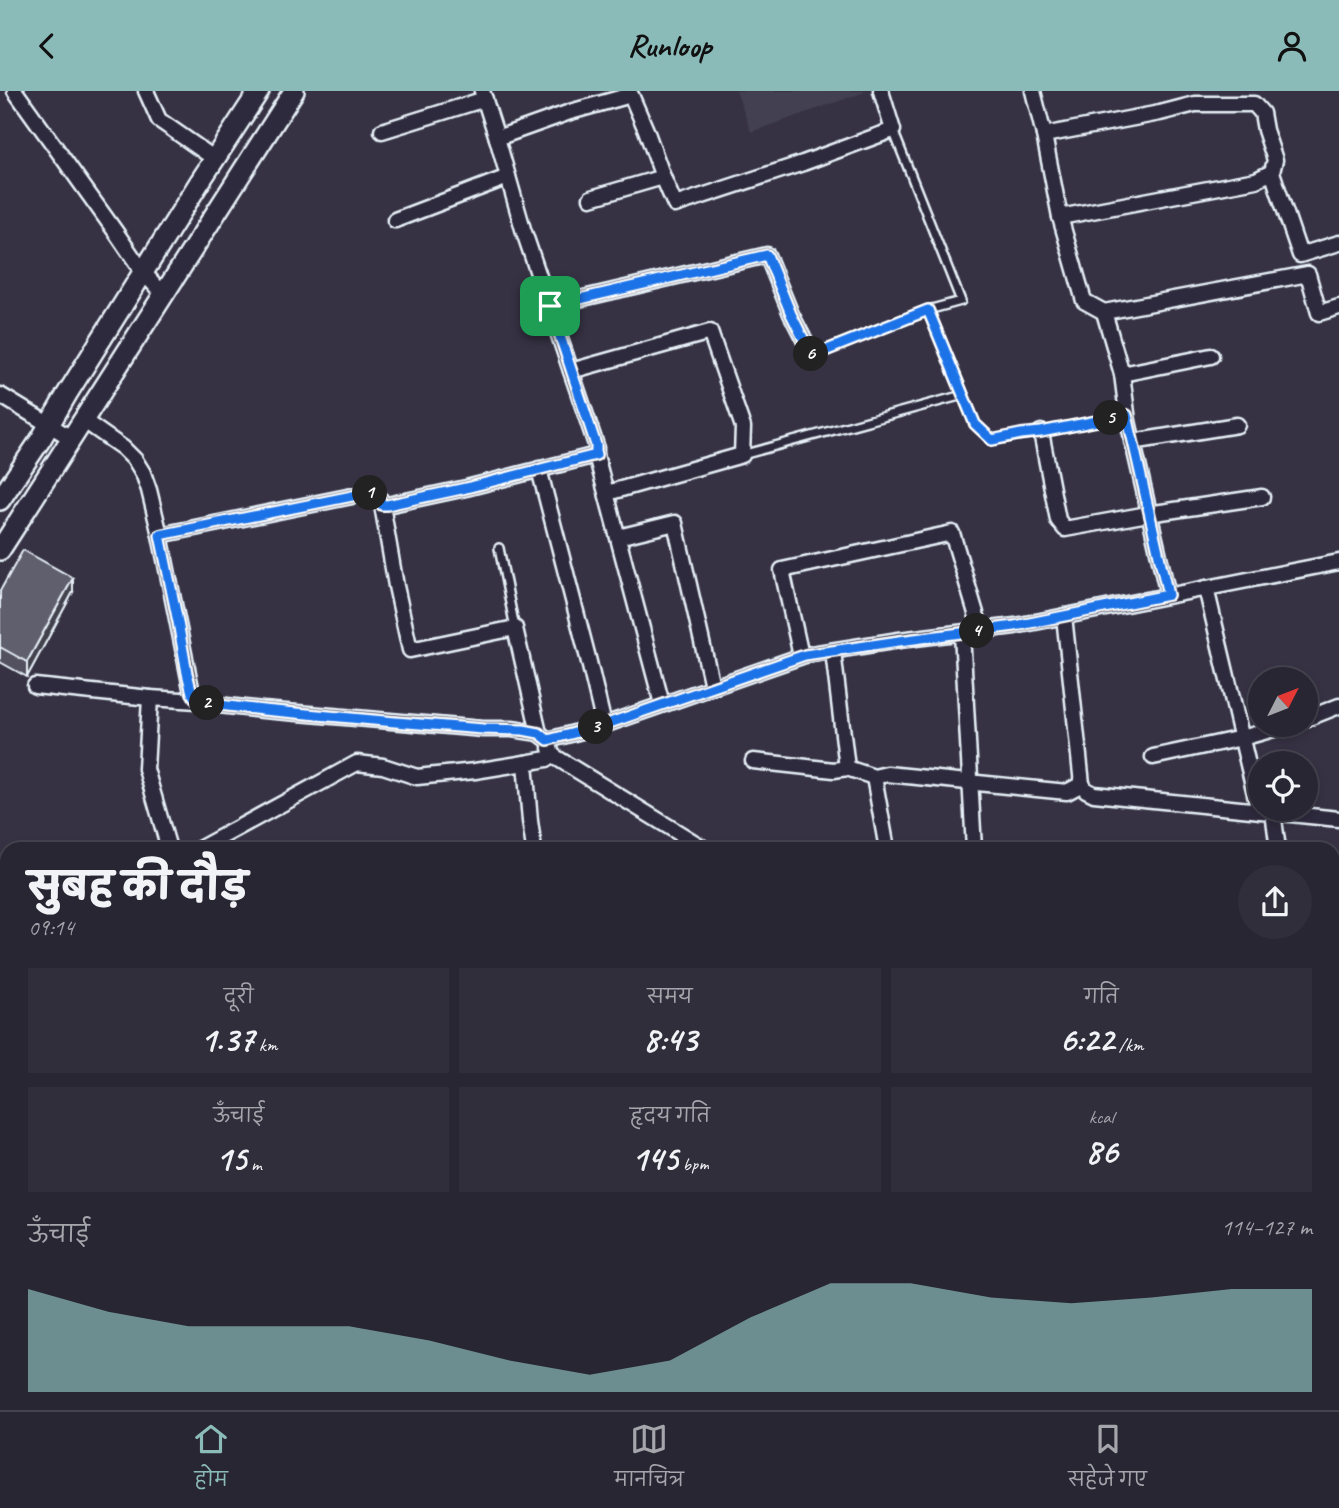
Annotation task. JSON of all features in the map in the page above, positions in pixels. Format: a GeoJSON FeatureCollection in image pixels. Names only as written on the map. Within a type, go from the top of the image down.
{"type":"FeatureCollection","features":[{"type":"Feature","properties":{"kind":"street"},"geometry":{"type":"LineString","coordinates":[[15,91],[143,272],[164,295]]}},
{"type":"Feature","properties":{"kind":"street"},"geometry":{"type":"LineString","coordinates":[[146,91],[159,120],[215,159]]}},
{"type":"Feature","properties":{"kind":"street"},"geometry":{"type":"LineString","coordinates":[[0,501],[259,91]]}},
{"type":"Feature","properties":{"kind":"street"},"geometry":{"type":"LineString","coordinates":[[0,550],[293,91]]}},
{"type":"Feature","properties":{"kind":"street"},"geometry":{"type":"LineString","coordinates":[[497,138],[570,112],[631,95],[675,205],[893,130],[881,91]]}},
{"type":"Feature","properties":{"kind":"street"},"geometry":{"type":"LineString","coordinates":[[1033,91],[1060,217],[1084,301],[1104,312],[1308,275]]}},
{"type":"Feature","properties":{"kind":"street"},"geometry":{"type":"LineString","coordinates":[[382,131],[483,95],[523,229],[596,445],[596,455],[662,704]]}},
{"type":"Feature","properties":{"kind":"street"},"geometry":{"type":"LineString","coordinates":[[1044,135],[1195,104],[1254,104],[1262,113],[1275,160],[1272,172],[1319,313],[1339,307]]}},
{"type":"Feature","properties":{"kind":"street"},"geometry":{"type":"LineString","coordinates":[[1060,217],[1256,180],[1272,172]]}},
{"type":"Feature","properties":{"kind":"street"},"geometry":{"type":"LineString","coordinates":[[394,220],[508,177]]}},
{"type":"Feature","properties":{"kind":"street"},"geometry":{"type":"LineString","coordinates":[[591,198],[663,177]]}},
{"type":"Feature","properties":{"kind":"street"},"geometry":{"type":"LineString","coordinates":[[1300,254],[1339,243]]}},
{"type":"Feature","properties":{"kind":"street"},"geometry":{"type":"LineString","coordinates":[[550,306],[767,255],[791,314],[814,359]]}},
{"type":"Feature","properties":{"kind":"street"},"geometry":{"type":"LineString","coordinates":[[1104,312],[1122,375],[1132,442],[1168,595]]}},
{"type":"Feature","properties":{"kind":"street"},"geometry":{"type":"LineString","coordinates":[[571,370],[710,332],[743,427],[741,455],[607,493]]}},
{"type":"Feature","properties":{"kind":"street"},"geometry":{"type":"LineString","coordinates":[[1122,375],[1211,356]]}},
{"type":"Feature","properties":{"kind":"street"},"geometry":{"type":"LineString","coordinates":[[0,395],[71,438]]}},
{"type":"Feature","properties":{"kind":"street"},"geometry":{"type":"LineString","coordinates":[[82,420],[112,440],[135,460],[143,473],[160,535],[187,673],[197,701]]}},
{"type":"Feature","properties":{"kind":"street"},"geometry":{"type":"LineString","coordinates":[[1132,442],[1237,425]]}},
{"type":"Feature","properties":{"kind":"street"},"geometry":{"type":"LineString","coordinates":[[1041,432],[1058,520],[1065,529],[1262,496]]}},
{"type":"Feature","properties":{"kind":"street"},"geometry":{"type":"LineString","coordinates":[[382,505],[466,488],[596,455]]}},
{"type":"Feature","properties":{"kind":"street"},"geometry":{"type":"LineString","coordinates":[[539,469],[604,725]]}},
{"type":"Feature","properties":{"kind":"street"},"geometry":{"type":"LineString","coordinates":[[160,535],[372,492],[379,497],[382,505],[410,650],[515,628],[543,736],[552,755],[694,842]]}},
{"type":"Feature","properties":{"kind":"street"},"geometry":{"type":"LineString","coordinates":[[618,537],[675,523],[712,686]]}},
{"type":"Feature","properties":{"kind":"street"},"geometry":{"type":"LineString","coordinates":[[801,656],[782,570],[952,533],[981,630]]}},
{"type":"Feature","properties":{"kind":"street"},"geometry":{"type":"LineString","coordinates":[[35,686],[263,710],[483,729],[512,729],[543,736],[604,725],[801,656],[1015,626],[1339,562]]}},
{"type":"Feature","properties":{"kind":"street"},"geometry":{"type":"LineString","coordinates":[[1206,588],[1248,756]]}},
{"type":"Feature","properties":{"kind":"street"},"geometry":{"type":"LineString","coordinates":[[1064,616],[1082,784],[1086,790],[1094,794],[1248,809]]}},
{"type":"Feature","properties":{"kind":"street"},"geometry":{"type":"LineString","coordinates":[[962,633],[974,842]]}},
{"type":"Feature","properties":{"kind":"street"},"geometry":{"type":"LineString","coordinates":[[833,650],[847,768]]}},
{"type":"Feature","properties":{"kind":"street"},"geometry":{"type":"LineString","coordinates":[[150,698],[146,769],[167,842]]}},
{"type":"Feature","properties":{"kind":"street"},"geometry":{"type":"LineString","coordinates":[[1318,714],[1339,706]]}},
{"type":"Feature","properties":{"kind":"street"},"geometry":{"type":"LineString","coordinates":[[1153,757],[1248,736]]}},
{"type":"Feature","properties":{"kind":"street"},"geometry":{"type":"LineString","coordinates":[[213,842],[357,764],[383,766],[417,777],[525,763],[547,759],[552,755]]}},
{"type":"Feature","properties":{"kind":"street"},"geometry":{"type":"LineString","coordinates":[[753,761],[834,770],[847,768],[874,777],[887,774],[1068,792],[1082,784]]}},
{"type":"Feature","properties":{"kind":"street"},"geometry":{"type":"LineString","coordinates":[[525,763],[533,842]]}},
{"type":"Feature","properties":{"kind":"street"},"geometry":{"type":"LineString","coordinates":[[874,777],[886,842]]}},
{"type":"Feature","properties":{"kind":"street"},"geometry":{"type":"LineString","coordinates":[[1318,817],[1339,819]]}},
{"type":"Feature","properties":{"kind":"street"},"geometry":{"type":"LineString","coordinates":[[1269,821],[1276,842]]}},
{"type":"Feature","properties":{"kind":"lane"},"geometry":{"type":"LineString","coordinates":[[814,359],[928,310],[961,301],[893,130]]}},
{"type":"Feature","properties":{"kind":"lane"},"geometry":{"type":"LineString","coordinates":[[928,310],[975,424],[992,440],[1127,415]]}},
{"type":"Feature","properties":{"kind":"lane"},"geometry":{"type":"LineString","coordinates":[[741,455],[963,395]]}},
{"type":"Feature","properties":{"kind":"lane"},"geometry":{"type":"LineString","coordinates":[[499,548],[515,628]]}},
{"type":"Feature","properties":{"kind":"shaded area"},"geometry":{"type":"Polygon","coordinates":[[[736,91],[868,91],[751,132],[736,91]]]}},
{"type":"Feature","properties":{"kind":"building"},"geometry":{"type":"Polygon","coordinates":[[[23,550],[73,578],[27,662],[0,647],[0,591],[23,550]]]}},
{"type":"Feature","properties":{"kind":"route"},"geometry":{"type":"LineString","coordinates":[[767,255],[812,356],[928,310],[975,424],[992,440],[1127,415],[1168,595],[1015,626],[805,655],[604,725],[548,740],[539,733],[523,730],[395,722],[197,701],[187,673],[160,535],[372,492],[379,497],[382,505],[387,505],[596,455],[596,445],[550,306],[767,255]]}}]}
